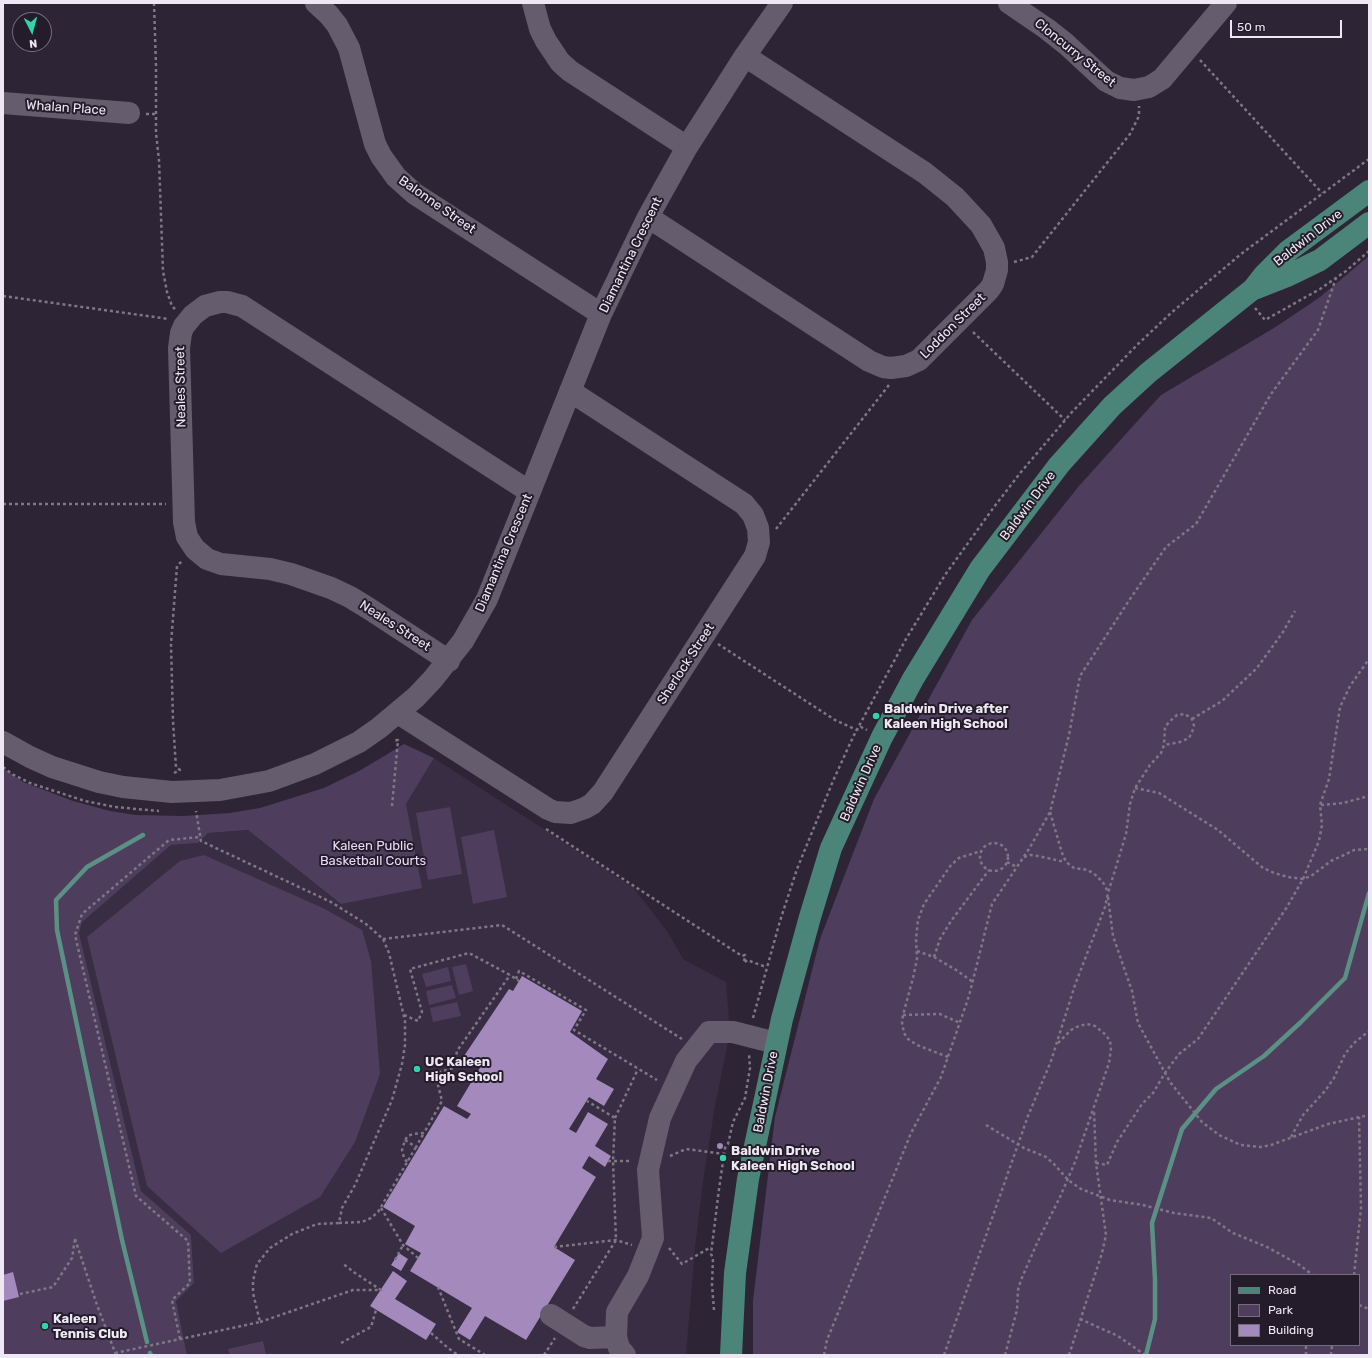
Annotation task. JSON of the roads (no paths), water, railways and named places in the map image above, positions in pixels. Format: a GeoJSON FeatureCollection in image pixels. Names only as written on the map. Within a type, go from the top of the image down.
{"type":"FeatureCollection","features":[{"type":"Feature","properties":{"kind":"main road","name":"Baldwin Drive"},"geometry":{"type":"LineString","coordinates":[[731,1355],[734,1274],[748,1180],[776,1043],[808,925],[831,848],[882,737],[912,680],[980,569],[1059,465],[1112,406],[1148,373],[1248,293],[1288,251],[1369,191]]}},
{"type":"Feature","properties":{"kind":"main road","name":"Baldwin Drive"},"geometry":{"type":"LineString","coordinates":[[1248,293],[1320,260],[1369,223]]}},
{"type":"Feature","properties":{"kind":"street","name":"Balonne Street"},"geometry":{"type":"LineString","coordinates":[[316,3],[337,25],[350,48],[375,144],[381,156],[396,177],[415,194],[601,314]]}},
{"type":"Feature","properties":{"kind":"street"},"geometry":{"type":"LineString","coordinates":[[533,3],[540,29],[560,62],[580,78],[687,147]]}},
{"type":"Feature","properties":{"kind":"street","name":"Diamantina Crescent"},"geometry":{"type":"LineString","coordinates":[[3,742],[52,767],[99,782],[147,791],[178,792],[220,790],[245,786],[292,773],[337,754],[394,725],[416,697],[449,661],[466,636],[487,599],[601,314],[648,217],[687,147],[745,56],[782,3]]}},
{"type":"Feature","properties":{"kind":"street","name":"Cloncurry Street"},"geometry":{"type":"LineString","coordinates":[[1009,3],[1066,44],[1106,81],[1127,90],[1140,90],[1149,87],[1162,79],[1226,3]]}},
{"type":"Feature","properties":{"kind":"street","name":"Loddon Street"},"geometry":{"type":"LineString","coordinates":[[648,217],[869,360],[883,367],[898,368],[919,360],[984,296],[993,284],[997,270],[994,248],[980,225],[941,184],[745,56]]}},
{"type":"Feature","properties":{"kind":"street","name":"Whalan Place"},"geometry":{"type":"LineString","coordinates":[[3,103],[129,113]]}},
{"type":"Feature","properties":{"kind":"street","name":"Neales Street"},"geometry":{"type":"LineString","coordinates":[[449,661],[368,608],[331,588],[291,574],[221,564],[207,559],[195,549],[186,529],[184,504],[179,348],[181,333],[186,323],[199,310],[212,304],[227,302],[242,306],[530,492]]}},
{"type":"Feature","properties":{"kind":"street","name":"Sherlock Street"},"geometry":{"type":"LineString","coordinates":[[394,725],[541,806],[555,812],[578,811],[592,804],[603,792],[752,562],[758,549],[759,535],[756,521],[749,509],[739,500],[570,390]]}},
{"type":"Feature","properties":{"kind":"street"},"geometry":{"type":"LineString","coordinates":[[558,1319],[584,1336],[620,1346],[617,1312],[638,1276],[653,1238],[648,1170],[660,1118],[686,1061],[709,1032],[734,1032],[776,1043]]}},
{"type":"Feature","properties":{"kind":"waterway"},"geometry":{"type":"LineString","coordinates":[[143,835],[87,867],[56,900],[57,930],[122,1240],[147,1342]]}},
{"type":"Feature","properties":{"kind":"waterway"},"geometry":{"type":"LineString","coordinates":[[1146,1355],[1155,1319],[1155,1280],[1152,1223],[1182,1129],[1216,1089],[1264,1056],[1345,978],[1369,893]]}},
{"type":"Feature","properties":{"kind":"place","name":"Baldwin Drive after Kaleen High School"},"geometry":{"type":"Point","coordinates":[876,716]}},
{"type":"Feature","properties":{"kind":"place","name":"UC Kaleen High School"},"geometry":{"type":"Point","coordinates":[417,1069]}},
{"type":"Feature","properties":{"kind":"place","name":"Baldwin Drive Kaleen High School"},"geometry":{"type":"Point","coordinates":[723,1158]}},
{"type":"Feature","properties":{"kind":"place","name":"Kaleen Tennis Club"},"geometry":{"type":"Point","coordinates":[45,1326]}},
{"type":"Feature","properties":{"kind":"park label","name":"Kaleen Public Basketball Courts"},"geometry":{"type":"Point","coordinates":[373,854]}}]}
